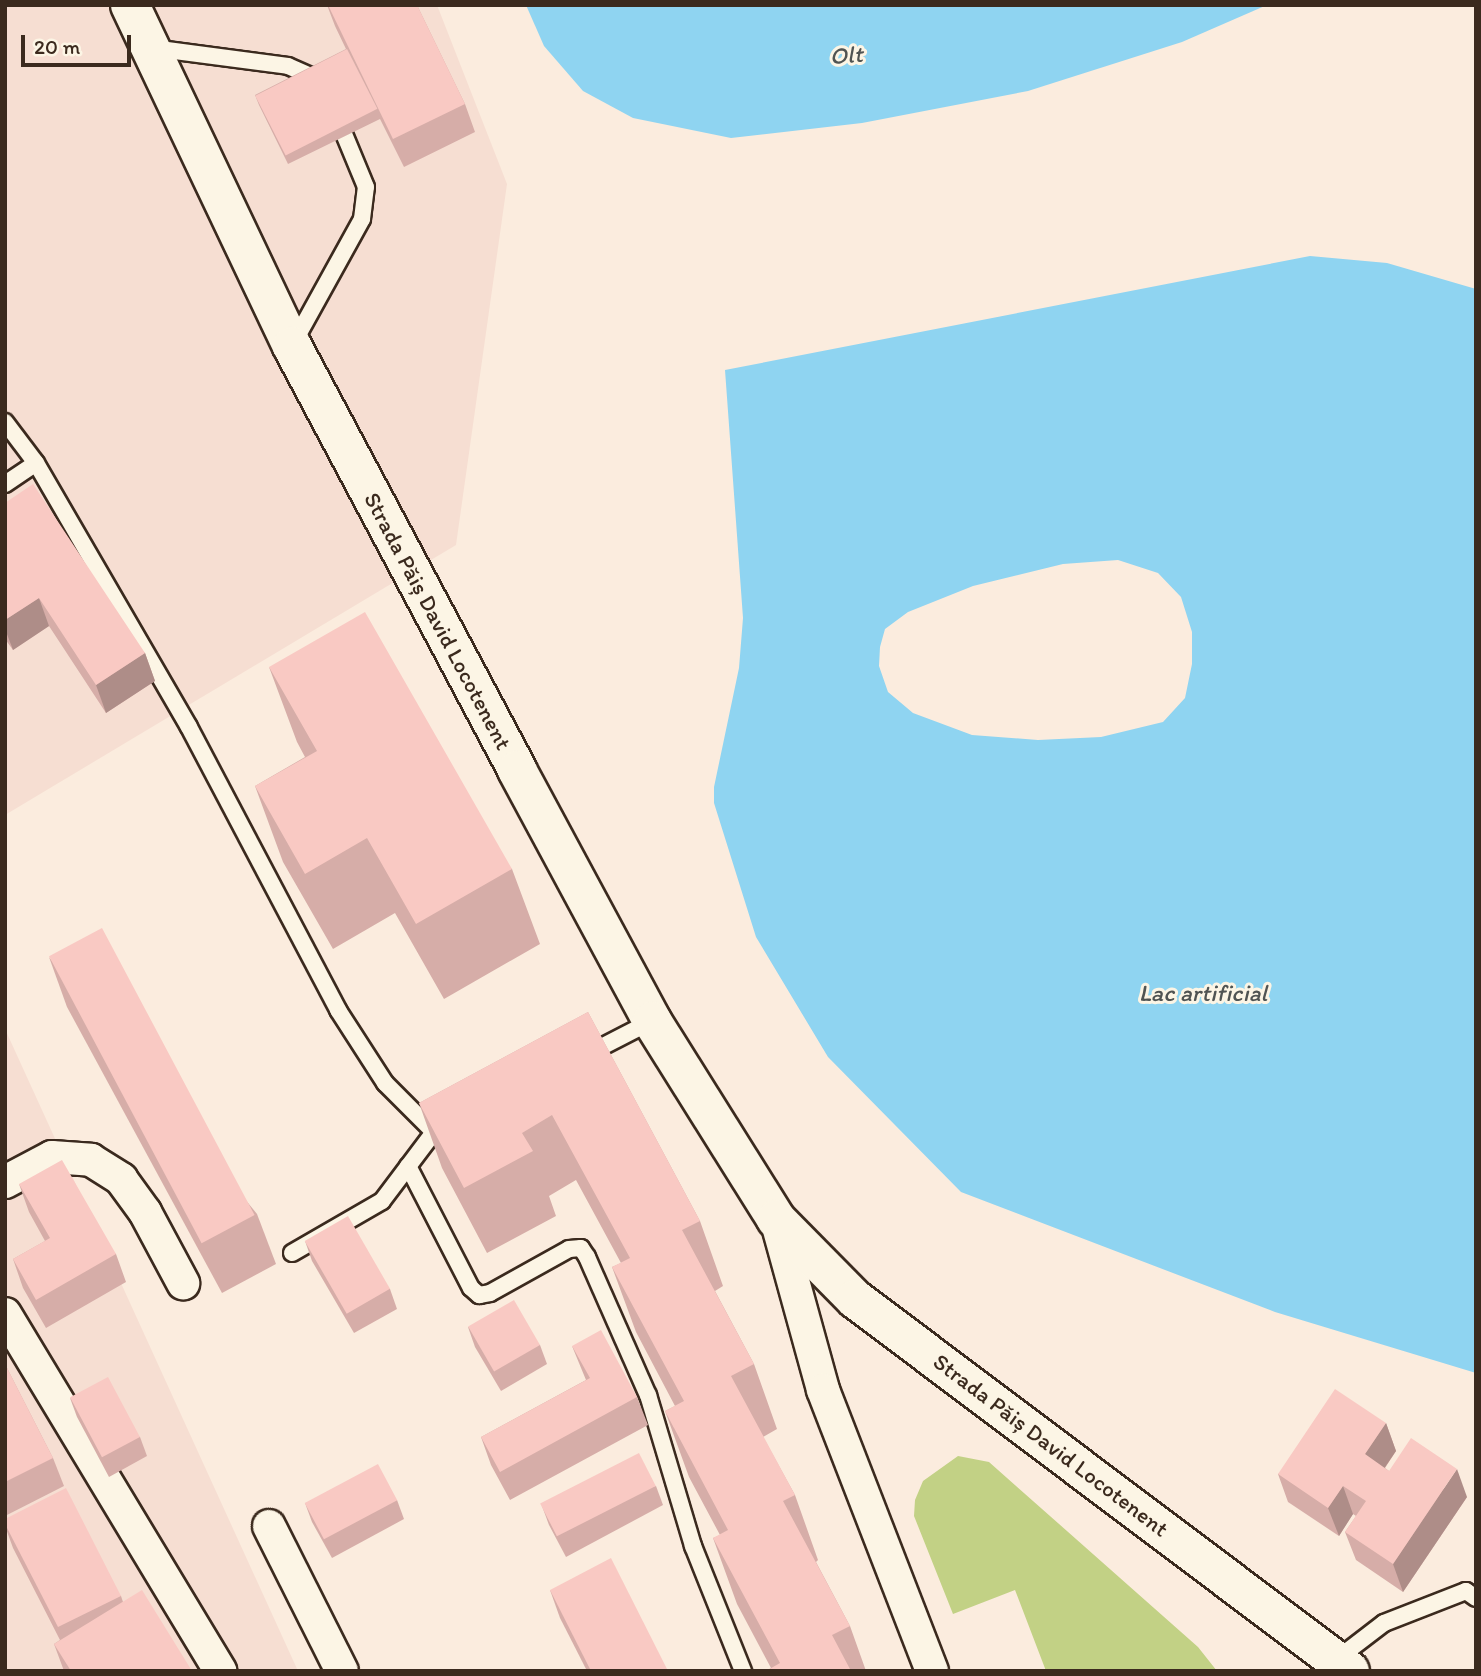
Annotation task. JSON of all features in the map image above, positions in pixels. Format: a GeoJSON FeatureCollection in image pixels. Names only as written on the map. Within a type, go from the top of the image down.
{"type":"FeatureCollection","features":[{"type":"Feature","properties":{"kind":"main road","name":"Strada Păiș David Locotenent"},"geometry":{"type":"LineString","coordinates":[[130,5],[292,346],[652,1021],[776,1219],[855,1299],[1352,1667]]}},
{"type":"Feature","properties":{"kind":"street"},"geometry":{"type":"LineString","coordinates":[[5,1182],[52,1157],[91,1160],[121,1179],[145,1212],[183,1283]]}},
{"type":"Feature","properties":{"kind":"street","name":"Strada Păiș David Locotenent"},"geometry":{"type":"LineString","coordinates":[[776,1219],[822,1390],[932,1671]]}},
{"type":"Feature","properties":{"kind":"street"},"geometry":{"type":"LineString","coordinates":[[5,1314],[220,1671]]}},
{"type":"Feature","properties":{"kind":"street"},"geometry":{"type":"LineString","coordinates":[[269,1526],[342,1671]]}},
{"type":"Feature","properties":{"kind":"lane"},"geometry":{"type":"LineString","coordinates":[[149,47],[288,66],[321,81],[366,187],[362,219],[292,346]]}},
{"type":"Feature","properties":{"kind":"lane"},"geometry":{"type":"LineString","coordinates":[[5,422],[36,463],[189,727],[338,1010],[385,1083],[433,1132]]}},
{"type":"Feature","properties":{"kind":"lane"},"geometry":{"type":"LineString","coordinates":[[5,484],[36,463]]}},
{"type":"Feature","properties":{"kind":"lane"},"geometry":{"type":"LineString","coordinates":[[567,1064],[652,1021]]}},
{"type":"Feature","properties":{"kind":"lane"},"geometry":{"type":"LineString","coordinates":[[292,1253],[382,1201],[433,1132],[458,1120]]}},
{"type":"Feature","properties":{"kind":"lane"},"geometry":{"type":"LineString","coordinates":[[408,1166],[471,1288],[479,1295],[490,1293],[569,1249],[581,1248],[587,1257],[648,1395],[693,1546],[743,1671]]}},
{"type":"Feature","properties":{"kind":"lane"},"geometry":{"type":"LineString","coordinates":[[1352,1667],[1384,1623],[1466,1591],[1476,1598]]}},
{"type":"Feature","properties":{"kind":"shaded area"},"geometry":{"type":"Polygon","coordinates":[[[5,5],[437,5],[507,184],[456,545],[5,815],[5,5]]]}},
{"type":"Feature","properties":{"kind":"shaded area"},"geometry":{"type":"Polygon","coordinates":[[[5,1029],[298,1671],[5,1671],[5,1029]]]}},
{"type":"Feature","properties":{"kind":"green space"},"geometry":{"type":"Polygon","coordinates":[[[958,1456],[989,1462],[1198,1647],[1217,1671],[1046,1671],[1015,1590],[953,1614],[914,1516],[915,1500],[923,1481],[958,1456]]]}},
{"type":"Feature","properties":{"kind":"water","name":"Olt"},"geometry":{"type":"Polygon","coordinates":[[[526,5],[1267,5],[1182,42],[1028,91],[862,123],[731,138],[633,118],[583,91],[544,46],[526,5]]]}},
{"type":"Feature","properties":{"kind":"water","name":"Lac artificial"},"geometry":{"type":"Polygon","coordinates":[[[1310,256],[1387,263],[1476,289],[1476,1373],[1275,1312],[961,1192],[828,1057],[756,937],[714,803],[714,787],[739,668],[743,618],[725,370],[1310,256]],[[1118,560],[1063,564],[973,586],[908,612],[885,629],[880,647],[879,666],[888,692],[913,713],[972,735],[1038,740],[1101,737],[1163,722],[1185,698],[1192,664],[1192,632],[1181,597],[1158,573],[1118,560]]]}},
{"type":"Feature","properties":{"kind":"building"},"geometry":{"type":"Polygon","coordinates":[[[328,5],[417,5],[465,104],[393,139],[328,5]]]}},
{"type":"Feature","properties":{"kind":"building"},"geometry":{"type":"Polygon","coordinates":[[[347,49],[377,109],[286,155],[255,96],[347,49]]]}},
{"type":"Feature","properties":{"kind":"building"},"geometry":{"type":"Polygon","coordinates":[[[33,484],[145,653],[96,685],[39,598],[5,620],[5,503],[33,484]]]}},
{"type":"Feature","properties":{"kind":"building"},"geometry":{"type":"Polygon","coordinates":[[[365,612],[512,869],[416,924],[367,838],[305,874],[255,786],[317,751],[269,667],[365,612]]]}},
{"type":"Feature","properties":{"kind":"building"},"geometry":{"type":"Polygon","coordinates":[[[102,928],[255,1215],[202,1243],[49,956],[102,928]]]}},
{"type":"Feature","properties":{"kind":"building"},"geometry":{"type":"Polygon","coordinates":[[[588,1012],[700,1221],[682,1230],[754,1364],[731,1376],[795,1495],[783,1501],[850,1626],[832,1635],[851,1671],[766,1671],[780,1663],[713,1538],[728,1530],[665,1411],[684,1401],[612,1267],[630,1258],[552,1115],[522,1133],[533,1151],[464,1188],[419,1103],[588,1012]]]}},
{"type":"Feature","properties":{"kind":"building"},"geometry":{"type":"Polygon","coordinates":[[[62,1160],[116,1254],[36,1300],[13,1259],[50,1238],[19,1184],[62,1160]]]}},
{"type":"Feature","properties":{"kind":"building"},"geometry":{"type":"Polygon","coordinates":[[[348,1216],[390,1289],[347,1314],[305,1241],[348,1216]]]}},
{"type":"Feature","properties":{"kind":"building"},"geometry":{"type":"Polygon","coordinates":[[[514,1300],[540,1345],[494,1372],[468,1326],[514,1300]]]}},
{"type":"Feature","properties":{"kind":"building"},"geometry":{"type":"Polygon","coordinates":[[[601,1330],[637,1397],[500,1472],[481,1437],[590,1378],[572,1346],[601,1330]]]}},
{"type":"Feature","properties":{"kind":"building"},"geometry":{"type":"Polygon","coordinates":[[[5,1364],[53,1458],[5,1482],[5,1364]]]}},
{"type":"Feature","properties":{"kind":"building"},"geometry":{"type":"Polygon","coordinates":[[[108,1377],[140,1437],[102,1457],[70,1397],[108,1377]]]}},
{"type":"Feature","properties":{"kind":"building"},"geometry":{"type":"Polygon","coordinates":[[[1335,1389],[1386,1423],[1365,1454],[1389,1471],[1411,1438],[1457,1469],[1393,1564],[1345,1532],[1366,1501],[1343,1486],[1328,1508],[1278,1474],[1335,1389]]]}},
{"type":"Feature","properties":{"kind":"building"},"geometry":{"type":"Polygon","coordinates":[[[639,1453],[656,1486],[557,1536],[540,1503],[639,1453]]]}},
{"type":"Feature","properties":{"kind":"building"},"geometry":{"type":"Polygon","coordinates":[[[378,1464],[397,1500],[324,1539],[305,1503],[378,1464]]]}},
{"type":"Feature","properties":{"kind":"building"},"geometry":{"type":"Polygon","coordinates":[[[66,1488],[121,1596],[58,1627],[5,1524],[5,1519],[66,1488]]]}},
{"type":"Feature","properties":{"kind":"building"},"geometry":{"type":"Polygon","coordinates":[[[611,1558],[668,1671],[591,1671],[550,1590],[611,1558]]]}},
{"type":"Feature","properties":{"kind":"building"},"geometry":{"type":"Polygon","coordinates":[[[142,1590],[192,1671],[71,1671],[54,1644],[142,1590]]]}}]}
